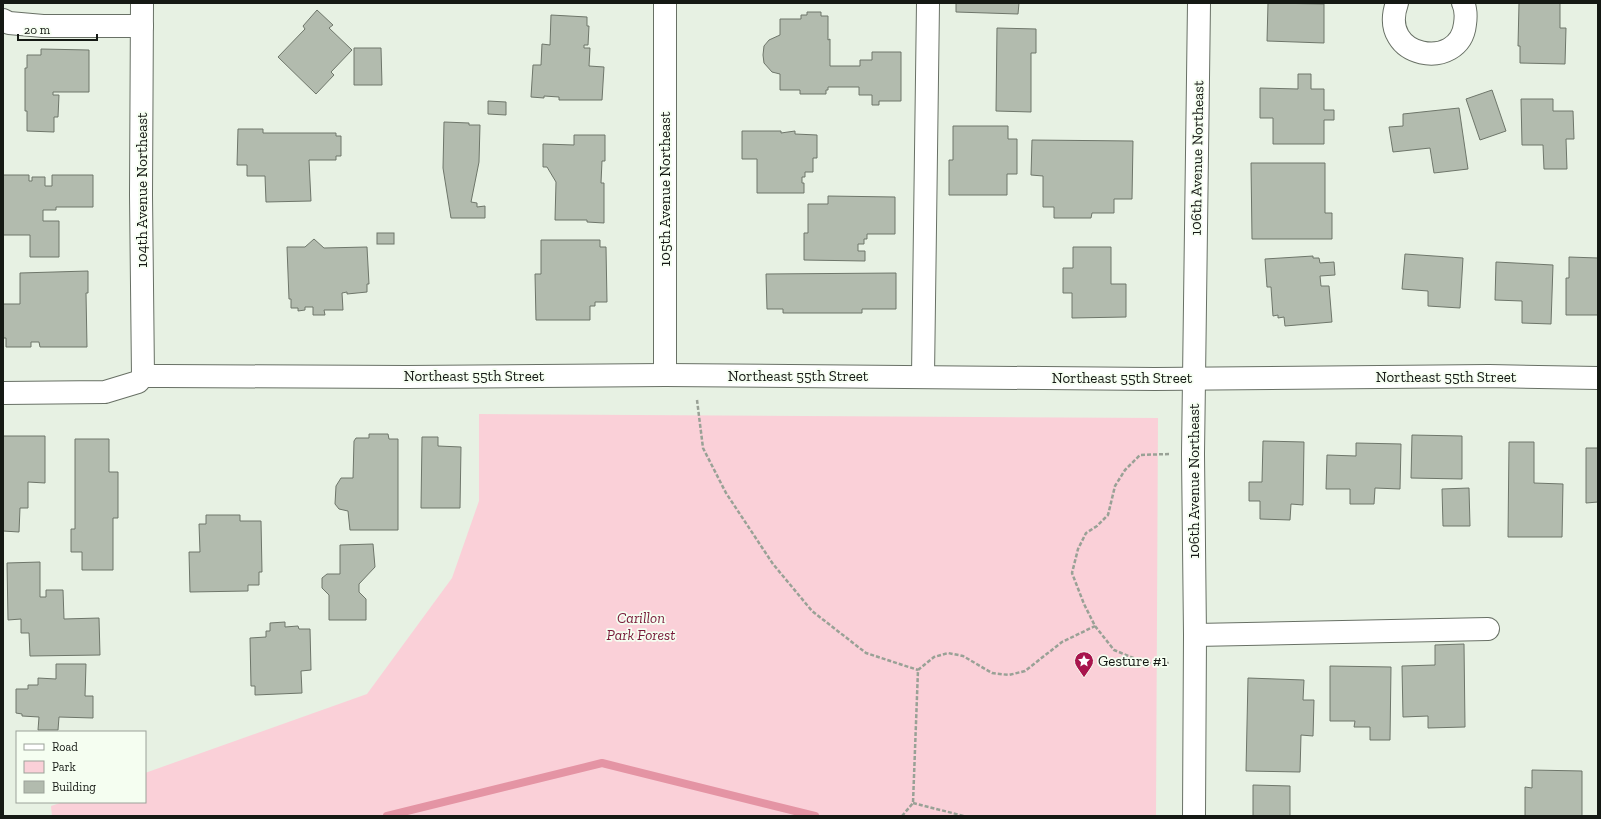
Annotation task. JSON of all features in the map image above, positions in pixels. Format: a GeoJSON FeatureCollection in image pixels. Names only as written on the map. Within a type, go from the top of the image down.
{"type":"FeatureCollection","features":[{"type":"Feature","properties":{"kind":"street","name":"104th Avenue Northeast"},"geometry":{"type":"LineString","coordinates":[[142,3],[141,195],[143,376]]}},
{"type":"Feature","properties":{"kind":"street","name":"105th Avenue Northeast"},"geometry":{"type":"LineString","coordinates":[[665,3],[665,375]]}},
{"type":"Feature","properties":{"kind":"street"},"geometry":{"type":"LineString","coordinates":[[923,376],[928,3]]}},
{"type":"Feature","properties":{"kind":"street","name":"106th Avenue Northeast"},"geometry":{"type":"LineString","coordinates":[[1194,816],[1195,635],[1193,454],[1199,3]]}},
{"type":"Feature","properties":{"kind":"street"},"geometry":{"type":"LineString","coordinates":[[1397,3],[1394,12],[1394,24],[1398,36],[1406,45],[1417,52],[1429,54],[1441,52],[1452,46],[1460,38],[1465,28],[1466,16],[1463,3]]}},
{"type":"Feature","properties":{"kind":"street"},"geometry":{"type":"LineString","coordinates":[[3,20],[9,23],[43,26],[142,26]]}},
{"type":"Feature","properties":{"kind":"street","name":"Northeast 55th Street"},"geometry":{"type":"LineString","coordinates":[[3,393],[105,392],[138,382],[143,376],[406,377],[665,375],[1155,379],[1481,376],[1598,378]]}},
{"type":"Feature","properties":{"kind":"street"},"geometry":{"type":"LineString","coordinates":[[1195,635],[1488,629]]}},
{"type":"Feature","properties":{"kind":"path"},"geometry":{"type":"LineString","coordinates":[[694,376],[703,448],[726,493],[773,564],[812,611],[866,652],[918,670]]}},
{"type":"Feature","properties":{"kind":"path"},"geometry":{"type":"LineString","coordinates":[[1193,454],[1140,455],[1125,470],[1115,486],[1108,515],[1097,526],[1086,533],[1078,549],[1072,573],[1084,604],[1095,626],[1114,650],[1146,663],[1195,664]]}},
{"type":"Feature","properties":{"kind":"path"},"geometry":{"type":"LineString","coordinates":[[902,816],[913,803],[918,670],[934,656],[948,653],[963,656],[992,673],[1009,675],[1025,671],[1062,642],[1095,626]]}},
{"type":"Feature","properties":{"kind":"path"},"geometry":{"type":"LineString","coordinates":[[913,803],[964,816]]}},
{"type":"Feature","properties":{"kind":"green space","name":"Carillon Park Forest"},"geometry":{"type":"Polygon","coordinates":[[[479,414],[1158,418],[1156,816],[52,816],[51,806],[60,803],[146,803],[146,773],[367,694],[452,578],[479,501],[479,414]]]}},
{"type":"Feature","properties":{"kind":"building"},"geometry":{"type":"Polygon","coordinates":[[[956,3],[1019,3],[1018,14],[956,12],[956,3]]]}},
{"type":"Feature","properties":{"kind":"building"},"geometry":{"type":"Polygon","coordinates":[[[1268,3],[1324,4],[1324,43],[1267,41],[1268,3]]]}},
{"type":"Feature","properties":{"kind":"building"},"geometry":{"type":"Polygon","coordinates":[[[1519,3],[1560,3],[1560,28],[1566,28],[1565,64],[1520,63],[1520,46],[1518,46],[1519,3]]]}},
{"type":"Feature","properties":{"kind":"building"},"geometry":{"type":"Polygon","coordinates":[[[317,10],[333,25],[329,28],[352,50],[331,72],[334,75],[316,94],[278,57],[305,29],[303,26],[317,10]]]}},
{"type":"Feature","properties":{"kind":"building"},"geometry":{"type":"Polygon","coordinates":[[[807,12],[821,12],[821,16],[828,16],[830,66],[860,66],[860,60],[872,60],[872,52],[901,52],[901,101],[879,101],[879,105],[872,105],[872,95],[859,95],[859,87],[828,87],[826,94],[800,94],[800,90],[780,90],[780,74],[772,72],[764,63],[764,46],[769,40],[780,35],[780,19],[801,19],[801,15],[807,15],[807,12]]]}},
{"type":"Feature","properties":{"kind":"building"},"geometry":{"type":"Polygon","coordinates":[[[551,15],[587,17],[587,26],[589,26],[588,45],[584,45],[584,48],[590,48],[589,66],[604,67],[602,100],[559,100],[559,97],[531,97],[533,65],[541,65],[542,44],[550,45],[551,15]]]}},
{"type":"Feature","properties":{"kind":"building"},"geometry":{"type":"Polygon","coordinates":[[[997,28],[1036,29],[1036,53],[1031,53],[1031,112],[996,111],[997,28]]]}},
{"type":"Feature","properties":{"kind":"building"},"geometry":{"type":"Polygon","coordinates":[[[354,48],[381,48],[382,85],[354,85],[354,48]]]}},
{"type":"Feature","properties":{"kind":"building"},"geometry":{"type":"Polygon","coordinates":[[[41,49],[89,50],[89,92],[53,92],[53,95],[59,95],[58,117],[54,117],[54,132],[27,131],[27,111],[25,111],[25,68],[27,68],[27,55],[41,55],[41,49]]]}},
{"type":"Feature","properties":{"kind":"building"},"geometry":{"type":"Polygon","coordinates":[[[1298,74],[1311,74],[1311,89],[1324,89],[1324,110],[1334,110],[1334,120],[1324,120],[1324,144],[1273,144],[1273,118],[1260,118],[1260,88],[1298,89],[1298,74]]]}},
{"type":"Feature","properties":{"kind":"building"},"geometry":{"type":"Polygon","coordinates":[[[1492,90],[1506,131],[1480,140],[1466,99],[1492,90]]]}},
{"type":"Feature","properties":{"kind":"building"},"geometry":{"type":"Polygon","coordinates":[[[1521,99],[1553,99],[1553,111],[1573,111],[1574,139],[1566,139],[1567,169],[1544,169],[1543,145],[1522,145],[1521,99]]]}},
{"type":"Feature","properties":{"kind":"building"},"geometry":{"type":"Polygon","coordinates":[[[488,101],[506,102],[506,115],[488,114],[488,101]]]}},
{"type":"Feature","properties":{"kind":"building"},"geometry":{"type":"Polygon","coordinates":[[[1459,108],[1468,169],[1434,173],[1430,148],[1393,152],[1389,127],[1403,126],[1403,114],[1459,108]]]}},
{"type":"Feature","properties":{"kind":"building"},"geometry":{"type":"Polygon","coordinates":[[[444,122],[480,125],[479,162],[471,202],[477,203],[477,207],[485,206],[485,218],[451,218],[443,168],[444,122]]]}},
{"type":"Feature","properties":{"kind":"building"},"geometry":{"type":"Polygon","coordinates":[[[953,126],[1008,126],[1008,139],[1017,139],[1017,174],[1007,174],[1007,195],[949,195],[949,160],[953,160],[953,126]]]}},
{"type":"Feature","properties":{"kind":"building"},"geometry":{"type":"Polygon","coordinates":[[[238,129],[263,129],[263,133],[336,133],[336,136],[341,136],[341,156],[336,156],[336,160],[309,160],[311,201],[266,202],[265,176],[247,176],[247,165],[237,165],[238,129]]]}},
{"type":"Feature","properties":{"kind":"building"},"geometry":{"type":"Polygon","coordinates":[[[742,131],[781,131],[781,133],[795,131],[795,134],[817,135],[817,158],[813,158],[813,172],[805,172],[805,177],[802,177],[802,183],[804,183],[804,193],[757,193],[757,159],[742,159],[742,131]]]}},
{"type":"Feature","properties":{"kind":"building"},"geometry":{"type":"Polygon","coordinates":[[[574,135],[605,135],[605,161],[602,161],[601,183],[604,183],[604,223],[587,222],[587,220],[555,220],[556,182],[547,167],[543,167],[543,144],[574,145],[574,135]]]}},
{"type":"Feature","properties":{"kind":"building"},"geometry":{"type":"Polygon","coordinates":[[[1032,140],[1133,141],[1132,199],[1114,199],[1114,213],[1092,213],[1091,218],[1054,218],[1054,207],[1043,207],[1043,176],[1031,175],[1032,140]]]}},
{"type":"Feature","properties":{"kind":"building"},"geometry":{"type":"Polygon","coordinates":[[[1251,163],[1325,163],[1325,213],[1332,213],[1332,239],[1252,239],[1251,163]]]}},
{"type":"Feature","properties":{"kind":"building"},"geometry":{"type":"Polygon","coordinates":[[[3,175],[29,175],[29,181],[32,181],[32,177],[45,177],[45,186],[52,186],[52,175],[93,175],[93,207],[56,207],[56,210],[43,210],[43,221],[59,221],[59,257],[30,257],[30,235],[3,235],[3,175]]]}},
{"type":"Feature","properties":{"kind":"building"},"geometry":{"type":"Polygon","coordinates":[[[828,196],[895,197],[895,234],[867,234],[867,239],[864,239],[864,244],[858,244],[858,251],[865,251],[865,261],[804,260],[804,233],[808,233],[808,204],[828,204],[828,196]]]}},
{"type":"Feature","properties":{"kind":"building"},"geometry":{"type":"Polygon","coordinates":[[[377,233],[394,233],[394,244],[377,244],[377,233]]]}},
{"type":"Feature","properties":{"kind":"building"},"geometry":{"type":"Polygon","coordinates":[[[314,239],[324,248],[367,247],[369,284],[367,284],[367,292],[342,293],[343,310],[324,310],[325,315],[313,315],[313,307],[305,307],[305,310],[298,311],[298,308],[291,308],[291,299],[289,299],[287,247],[305,247],[314,239]]]}},
{"type":"Feature","properties":{"kind":"building"},"geometry":{"type":"Polygon","coordinates":[[[541,240],[600,240],[600,247],[606,247],[607,302],[595,302],[595,306],[590,306],[590,320],[536,320],[535,274],[541,274],[541,240]]]}},
{"type":"Feature","properties":{"kind":"building"},"geometry":{"type":"Polygon","coordinates":[[[1073,247],[1111,247],[1111,284],[1126,284],[1126,317],[1072,318],[1072,293],[1063,293],[1063,268],[1073,268],[1073,247]]]}},
{"type":"Feature","properties":{"kind":"building"},"geometry":{"type":"Polygon","coordinates":[[[1405,254],[1463,258],[1460,308],[1428,306],[1428,291],[1402,289],[1405,254]]]}},
{"type":"Feature","properties":{"kind":"building"},"geometry":{"type":"Polygon","coordinates":[[[1313,256],[1313,258],[1319,258],[1320,263],[1334,262],[1335,275],[1320,276],[1321,286],[1329,286],[1332,322],[1285,326],[1284,317],[1278,318],[1278,315],[1273,316],[1271,287],[1267,287],[1265,259],[1313,256]]]}},
{"type":"Feature","properties":{"kind":"building"},"geometry":{"type":"Polygon","coordinates":[[[1569,257],[1598,258],[1598,315],[1566,315],[1566,278],[1569,278],[1569,257]]]}},
{"type":"Feature","properties":{"kind":"building"},"geometry":{"type":"Polygon","coordinates":[[[1496,262],[1553,265],[1551,324],[1522,323],[1522,301],[1495,300],[1496,262]]]}},
{"type":"Feature","properties":{"kind":"building"},"geometry":{"type":"Polygon","coordinates":[[[88,271],[88,293],[86,293],[87,347],[40,347],[39,342],[31,342],[31,347],[6,347],[6,338],[3,338],[3,304],[20,304],[20,273],[88,271]]]}},
{"type":"Feature","properties":{"kind":"building"},"geometry":{"type":"Polygon","coordinates":[[[896,273],[896,309],[862,309],[862,313],[783,313],[783,309],[767,309],[766,274],[896,273]]]}},
{"type":"Feature","properties":{"kind":"building"},"geometry":{"type":"Polygon","coordinates":[[[369,434],[388,434],[389,439],[398,439],[398,530],[350,530],[348,511],[339,509],[335,504],[336,486],[341,478],[353,478],[354,441],[356,438],[369,438],[369,434]]]}},
{"type":"Feature","properties":{"kind":"building"},"geometry":{"type":"Polygon","coordinates":[[[1412,435],[1462,436],[1462,479],[1411,478],[1412,435]]]}},
{"type":"Feature","properties":{"kind":"building"},"geometry":{"type":"Polygon","coordinates":[[[3,436],[45,436],[45,483],[28,482],[28,508],[20,508],[19,532],[3,531],[3,436]]]}},
{"type":"Feature","properties":{"kind":"building"},"geometry":{"type":"Polygon","coordinates":[[[422,437],[438,437],[438,446],[461,447],[460,508],[421,508],[422,437]]]}},
{"type":"Feature","properties":{"kind":"building"},"geometry":{"type":"Polygon","coordinates":[[[75,439],[109,439],[109,472],[118,472],[118,518],[113,518],[113,570],[82,570],[82,552],[71,552],[71,529],[75,529],[75,439]]]}},
{"type":"Feature","properties":{"kind":"building"},"geometry":{"type":"Polygon","coordinates":[[[1263,441],[1304,442],[1303,505],[1291,504],[1290,520],[1260,519],[1260,501],[1249,501],[1249,482],[1262,482],[1263,441]]]}},
{"type":"Feature","properties":{"kind":"building"},"geometry":{"type":"Polygon","coordinates":[[[1509,442],[1534,442],[1534,483],[1563,484],[1562,537],[1508,537],[1509,442]]]}},
{"type":"Feature","properties":{"kind":"building"},"geometry":{"type":"Polygon","coordinates":[[[1356,443],[1401,444],[1400,489],[1375,488],[1374,504],[1350,504],[1350,489],[1326,489],[1327,455],[1356,456],[1356,443]]]}},
{"type":"Feature","properties":{"kind":"building"},"geometry":{"type":"Polygon","coordinates":[[[1586,448],[1598,448],[1598,502],[1586,503],[1586,448]]]}},
{"type":"Feature","properties":{"kind":"building"},"geometry":{"type":"Polygon","coordinates":[[[1469,488],[1470,526],[1443,526],[1442,489],[1469,488]]]}},
{"type":"Feature","properties":{"kind":"building"},"geometry":{"type":"Polygon","coordinates":[[[206,515],[240,515],[240,521],[261,521],[262,572],[259,572],[259,585],[248,585],[248,591],[190,592],[189,552],[200,552],[199,524],[206,524],[206,515]]]}},
{"type":"Feature","properties":{"kind":"building"},"geometry":{"type":"Polygon","coordinates":[[[373,544],[375,567],[359,584],[359,592],[366,599],[366,620],[329,620],[329,595],[322,588],[322,578],[327,574],[340,574],[340,545],[373,544]]]}},
{"type":"Feature","properties":{"kind":"building"},"geometry":{"type":"Polygon","coordinates":[[[40,562],[40,597],[46,597],[46,590],[63,590],[64,619],[99,618],[100,655],[30,656],[29,633],[21,633],[21,619],[8,620],[7,563],[40,562]]]}},
{"type":"Feature","properties":{"kind":"building"},"geometry":{"type":"Polygon","coordinates":[[[285,622],[285,627],[298,626],[299,629],[310,629],[311,670],[301,671],[302,693],[255,695],[255,686],[251,686],[250,638],[266,637],[266,631],[270,631],[270,623],[285,622]]]}},
{"type":"Feature","properties":{"kind":"building"},"geometry":{"type":"Polygon","coordinates":[[[1464,644],[1465,727],[1428,728],[1428,716],[1403,717],[1402,666],[1435,665],[1435,645],[1464,644]]]}},
{"type":"Feature","properties":{"kind":"building"},"geometry":{"type":"Polygon","coordinates":[[[56,664],[86,664],[85,696],[93,696],[93,718],[59,717],[58,730],[38,730],[39,717],[22,716],[22,714],[16,713],[16,689],[28,689],[28,685],[38,685],[38,678],[56,679],[56,664]]]}},
{"type":"Feature","properties":{"kind":"building"},"geometry":{"type":"Polygon","coordinates":[[[1330,666],[1391,667],[1390,740],[1370,740],[1370,727],[1354,727],[1355,721],[1330,721],[1330,666]]]}},
{"type":"Feature","properties":{"kind":"building"},"geometry":{"type":"Polygon","coordinates":[[[1248,678],[1304,680],[1303,700],[1314,700],[1313,736],[1301,735],[1300,772],[1246,771],[1248,678]]]}},
{"type":"Feature","properties":{"kind":"building"},"geometry":{"type":"Polygon","coordinates":[[[1532,770],[1582,771],[1582,816],[1525,816],[1525,787],[1532,788],[1532,770]]]}},
{"type":"Feature","properties":{"kind":"building"},"geometry":{"type":"Polygon","coordinates":[[[1253,785],[1290,786],[1290,816],[1253,816],[1253,785]]]}},
{"type":"Feature","properties":{"kind":"waterway"},"geometry":{"type":"LineString","coordinates":[[387,816],[602,763],[815,816]]}},
{"type":"Feature","properties":{"kind":"place","name":"Gesture #1"},"geometry":{"type":"Point","coordinates":[1084,678]}}]}
